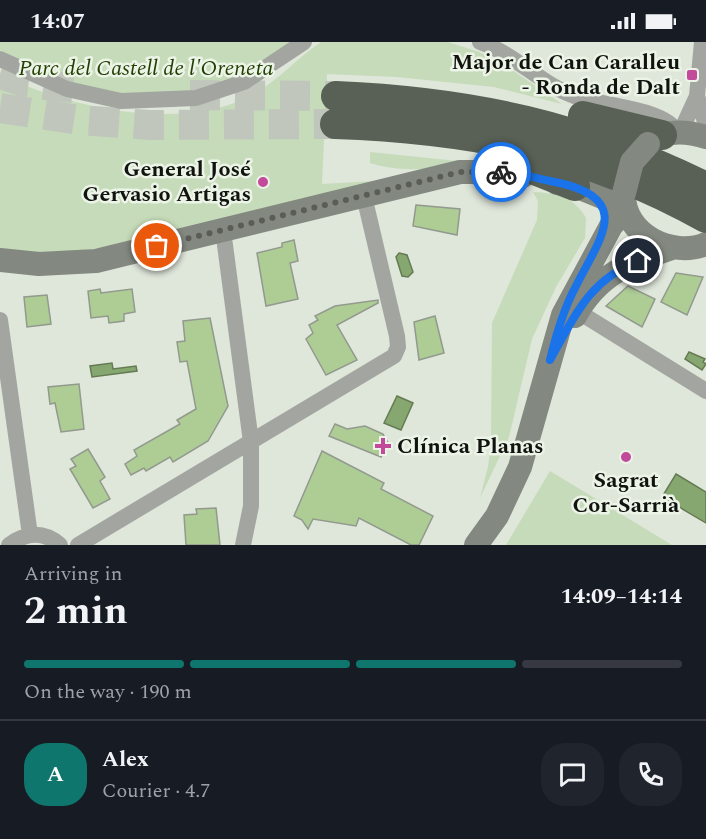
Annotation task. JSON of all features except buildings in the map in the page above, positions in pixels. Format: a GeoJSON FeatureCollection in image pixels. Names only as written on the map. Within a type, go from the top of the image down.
{"type":"FeatureCollection","features":[{"type":"Feature","properties":{"kind":"highway"},"geometry":{"type":"LineString","coordinates":[[336,111],[378,80],[472,89],[532,101],[667,136]]}},
{"type":"Feature","properties":{"kind":"highway"},"geometry":{"type":"LineString","coordinates":[[336,111],[463,106],[540,122],[615,146],[706,187]]}},
{"type":"Feature","properties":{"kind":"highway"},"geometry":{"type":"LineString","coordinates":[[336,111],[395,145],[474,154],[537,171],[584,191]]}},
{"type":"Feature","properties":{"kind":"highway"},"geometry":{"type":"LineString","coordinates":[[336,111],[552,152],[606,170],[705,239]]}},
{"type":"Feature","properties":{"kind":"street"},"geometry":{"type":"LineString","coordinates":[[0,59],[67,89],[121,101],[196,98],[227,90],[244,82],[304,42]]}},
{"type":"Feature","properties":{"kind":"street"},"geometry":{"type":"LineString","coordinates":[[702,42],[697,96],[706,125]]}},
{"type":"Feature","properties":{"kind":"street"},"geometry":{"type":"LineString","coordinates":[[489,44],[556,88],[578,98],[660,116],[673,126],[667,136]]}},
{"type":"Feature","properties":{"kind":"street"},"geometry":{"type":"LineString","coordinates":[[476,545],[496,516],[520,467],[563,315],[624,203],[632,162],[667,136],[697,96]]}},
{"type":"Feature","properties":{"kind":"street"},"geometry":{"type":"LineString","coordinates":[[667,136],[706,137]]}},
{"type":"Feature","properties":{"kind":"street"},"geometry":{"type":"LineString","coordinates":[[0,260],[39,264],[96,261],[460,172],[506,172],[624,203],[637,227],[651,240],[672,248]]}},
{"type":"Feature","properties":{"kind":"street"},"geometry":{"type":"LineString","coordinates":[[584,191],[601,207],[605,224],[600,245]]}},
{"type":"Feature","properties":{"kind":"street"},"geometry":{"type":"LineString","coordinates":[[78,545],[386,363],[397,352],[397,336],[364,196]]}},
{"type":"Feature","properties":{"kind":"street"},"geometry":{"type":"LineString","coordinates":[[223,230],[251,442],[251,506],[243,545]]}},
{"type":"Feature","properties":{"kind":"street"},"geometry":{"type":"LineString","coordinates":[[550,360],[577,311],[597,286],[617,269],[672,248],[705,239]]}},
{"type":"Feature","properties":{"kind":"street"},"geometry":{"type":"LineString","coordinates":[[577,311],[706,391]]}},
{"type":"Feature","properties":{"kind":"street"},"geometry":{"type":"LineString","coordinates":[[0,320],[30,535]]}},
{"type":"Feature","properties":{"kind":"street"},"geometry":{"type":"LineString","coordinates":[[9,545],[30,535],[48,537],[60,545]]}},
{"type":"Feature","properties":{"kind":"green space","name":"Parc del Castell de l'Oreneta"},"geometry":{"type":"Polygon","coordinates":[[[0,42],[292,42],[225,83],[187,93],[143,95],[100,91],[61,81],[0,50],[0,42]]]}},
{"type":"Feature","properties":{"kind":"green space"},"geometry":{"type":"Polygon","coordinates":[[[321,42],[448,42],[479,52],[506,66],[562,104],[494,87],[397,77],[327,74],[322,184],[376,181],[108,247],[38,256],[0,249],[0,74],[58,97],[91,106],[125,112],[193,113],[224,106],[252,95],[321,42]]]}},
{"type":"Feature","properties":{"kind":"green space"},"geometry":{"type":"Polygon","coordinates":[[[370,152],[477,163],[423,169],[396,168],[370,163],[370,152]]]}},
{"type":"Feature","properties":{"kind":"green space"},"geometry":{"type":"Polygon","coordinates":[[[533,192],[557,195],[576,205],[586,218],[585,238],[556,287],[532,339],[509,437],[480,498],[491,443],[492,323],[537,220],[538,201],[533,192]]]}},
{"type":"Feature","properties":{"kind":"green space"},"geometry":{"type":"Polygon","coordinates":[[[550,471],[672,545],[506,545],[550,471]]]}},
{"type":"Feature","properties":{"kind":"shaded area"},"geometry":{"type":"Polygon","coordinates":[[[399,253],[407,255],[413,272],[408,277],[402,276],[396,257],[399,253]]]}},
{"type":"Feature","properties":{"kind":"shaded area"},"geometry":{"type":"Polygon","coordinates":[[[689,352],[705,359],[703,362],[706,364],[702,370],[685,359],[689,352]]]}},
{"type":"Feature","properties":{"kind":"shaded area"},"geometry":{"type":"Polygon","coordinates":[[[112,363],[113,369],[136,366],[137,371],[92,377],[90,366],[112,363]]]}},
{"type":"Feature","properties":{"kind":"shaded area"},"geometry":{"type":"Polygon","coordinates":[[[397,396],[413,403],[401,430],[384,423],[397,396]]]}},
{"type":"Feature","properties":{"kind":"shaded area"},"geometry":{"type":"Polygon","coordinates":[[[676,474],[706,492],[706,523],[662,497],[676,474]]]}},
{"type":"Feature","properties":{"kind":"tunnel"},"geometry":{"type":"LineString","coordinates":[[0,74],[28,83],[73,88]]}},
{"type":"Feature","properties":{"kind":"tunnel"},"geometry":{"type":"LineString","coordinates":[[190,95],[336,96]]}},
{"type":"Feature","properties":{"kind":"tunnel"},"geometry":{"type":"LineString","coordinates":[[0,108],[79,120],[150,125],[335,124]]}},
{"type":"Feature","properties":{"kind":"way so far"},"geometry":{"type":"LineString","coordinates":[[157,246],[460,172],[501,172]]}},
{"type":"Feature","properties":{"kind":"place","name":"Major de Can Caralleu - Ronda de Dalt"},"geometry":{"type":"Point","coordinates":[692,75]}},
{"type":"Feature","properties":{"kind":"place","name":"General José Gervasio Artigas"},"geometry":{"type":"Point","coordinates":[263,182]}},
{"type":"Feature","properties":{"kind":"place","name":"Clínica Planas"},"geometry":{"type":"Point","coordinates":[383,446]}},
{"type":"Feature","properties":{"kind":"place","name":"Sagrat Cor-Sarrià"},"geometry":{"type":"Point","coordinates":[626,457]}},
{"type":"Feature","properties":{"kind":"route"},"geometry":{"type":"LineString","coordinates":[[501,172],[575,186],[594,195],[603,212],[605,224],[600,245],[576,286],[563,315],[550,360],[582,302],[606,277],[617,269],[638,261]]}}]}
